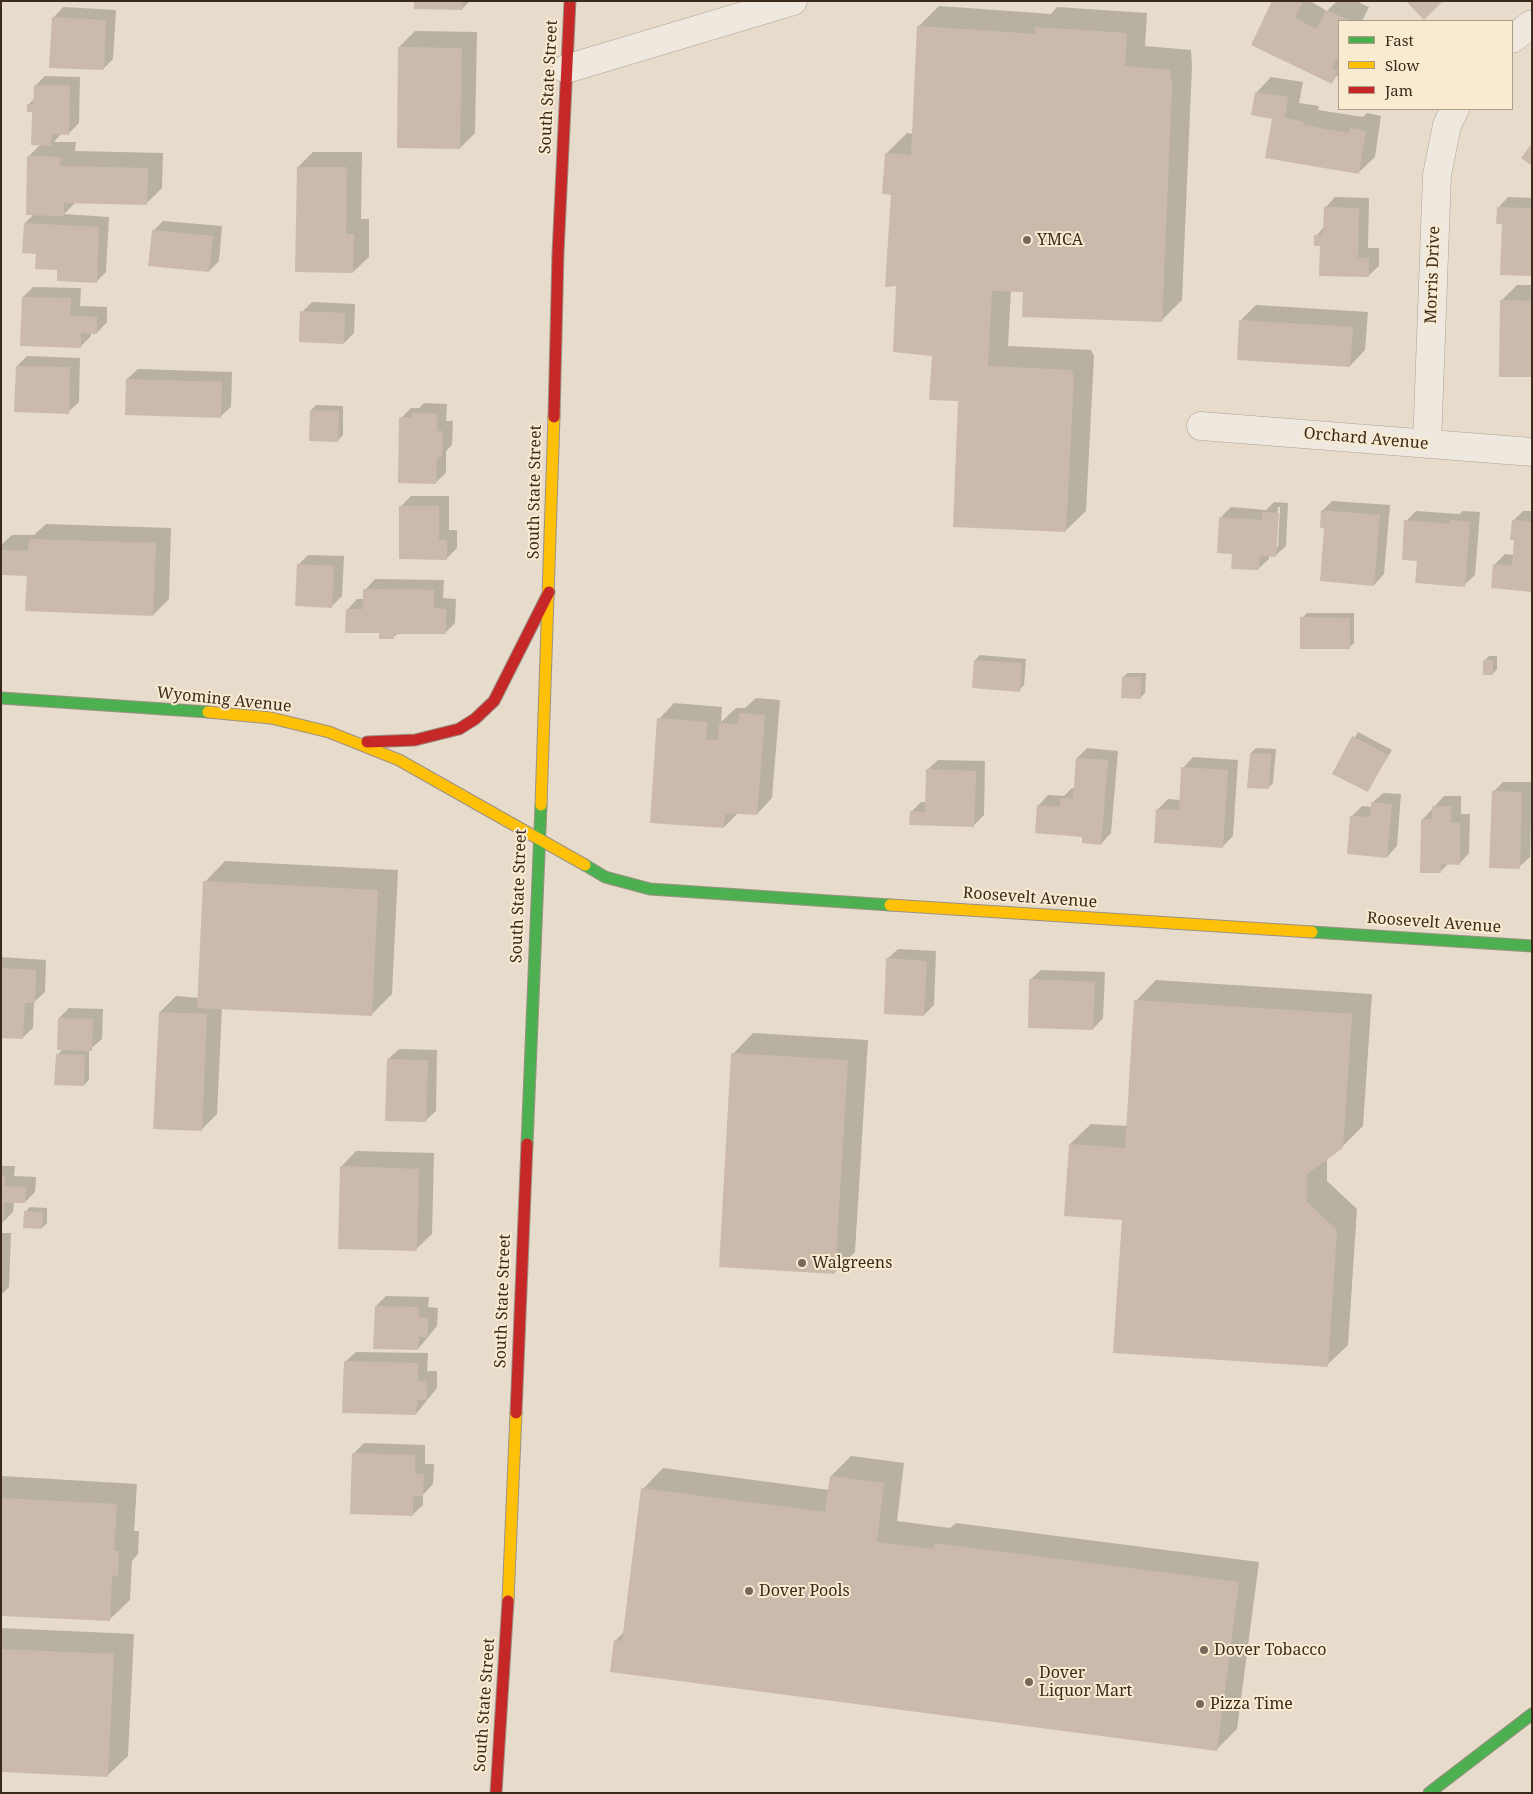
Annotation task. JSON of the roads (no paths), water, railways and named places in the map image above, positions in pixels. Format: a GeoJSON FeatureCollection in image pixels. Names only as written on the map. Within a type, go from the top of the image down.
{"type":"FeatureCollection","features":[{"type":"Feature","properties":{"kind":"main road","name":"South State Street"},"geometry":{"type":"LineString","coordinates":[[496,1793],[511,1547],[549,592],[558,253],[570,1]]}},
{"type":"Feature","properties":{"kind":"main road"},"geometry":{"type":"LineString","coordinates":[[360,742],[415,740],[459,729],[475,719],[494,701],[549,592]]}},
{"type":"Feature","properties":{"kind":"main road","name":"Wyoming Avenue"},"geometry":{"type":"LineString","coordinates":[[1,698],[271,718],[329,732],[360,742],[399,760],[538,837]]}},
{"type":"Feature","properties":{"kind":"main road","name":"Roosevelt Avenue"},"geometry":{"type":"LineString","coordinates":[[538,837],[605,876],[650,889],[1532,946]]}},
{"type":"Feature","properties":{"kind":"main road"},"geometry":{"type":"LineString","coordinates":[[1429,1793],[1532,1714]]}},
{"type":"Feature","properties":{"kind":"street"},"geometry":{"type":"LineString","coordinates":[[566,69],[793,1]]}},
{"type":"Feature","properties":{"kind":"street"},"geometry":{"type":"LineString","coordinates":[[1513,38],[1532,24]]}},
{"type":"Feature","properties":{"kind":"street","name":"Morris Drive"},"geometry":{"type":"LineString","coordinates":[[1427,444],[1437,175],[1447,125],[1454,110]]}},
{"type":"Feature","properties":{"kind":"street","name":"Orchard Avenue"},"geometry":{"type":"LineString","coordinates":[[1201,426],[1532,452]]}},
{"type":"Feature","properties":{"kind":"place","name":"YMCA"},"geometry":{"type":"Point","coordinates":[1027,240]}},
{"type":"Feature","properties":{"kind":"place","name":"Walgreens"},"geometry":{"type":"Point","coordinates":[802,1263]}},
{"type":"Feature","properties":{"kind":"place","name":"Dover Pools"},"geometry":{"type":"Point","coordinates":[749,1591]}},
{"type":"Feature","properties":{"kind":"place","name":"Dover Tobacco"},"geometry":{"type":"Point","coordinates":[1204,1650]}},
{"type":"Feature","properties":{"kind":"place","name":"Dover Liquor Mart"},"geometry":{"type":"Point","coordinates":[1029,1682]}},
{"type":"Feature","properties":{"kind":"place","name":"Pizza Time"},"geometry":{"type":"Point","coordinates":[1200,1704]}}]}
